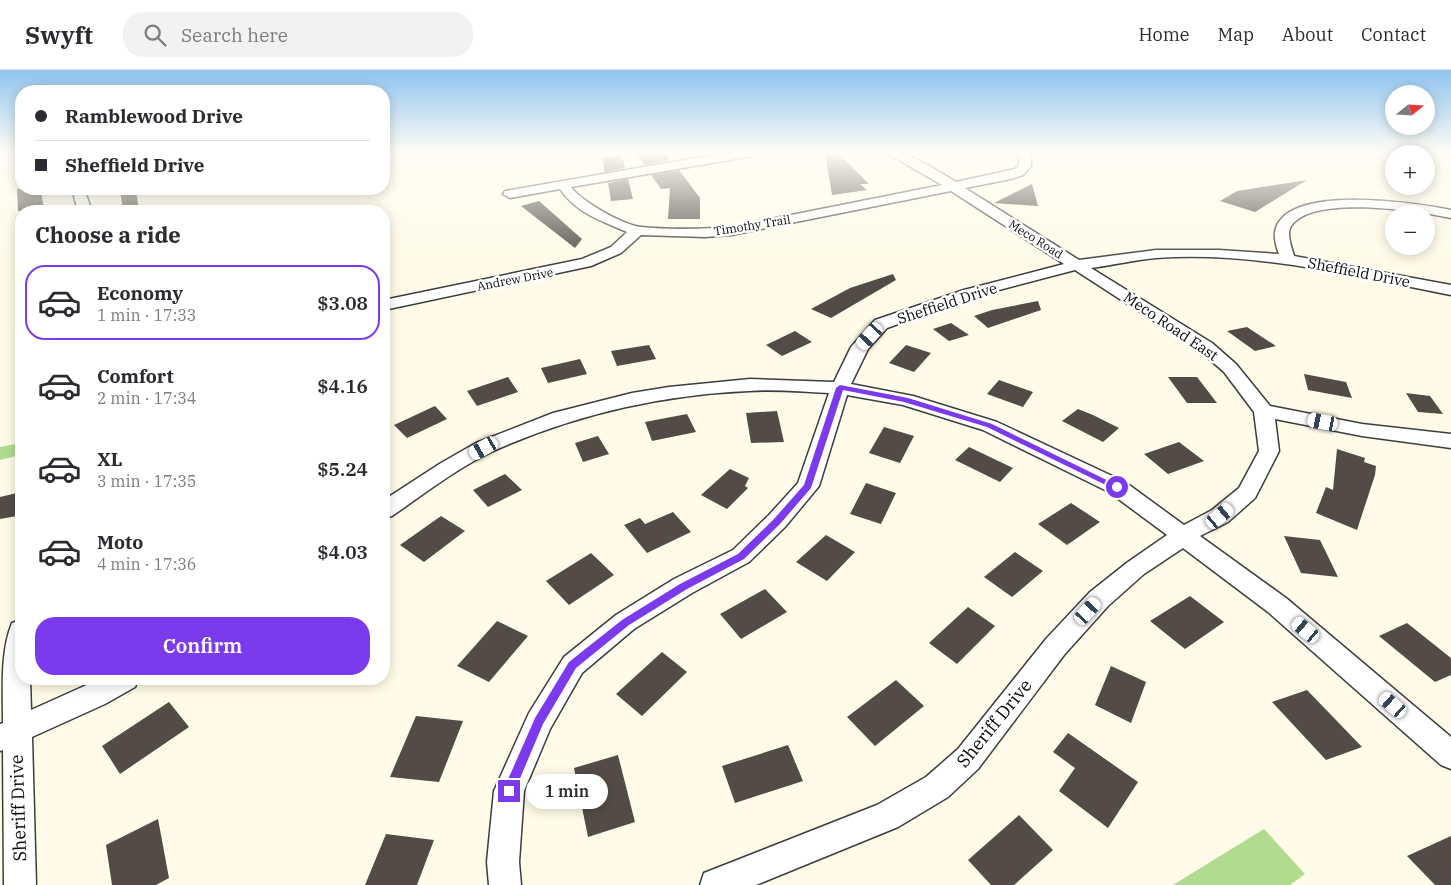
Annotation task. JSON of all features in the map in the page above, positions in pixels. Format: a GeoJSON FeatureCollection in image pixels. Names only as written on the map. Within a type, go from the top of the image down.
{"type":"FeatureCollection","features":[{"type":"Feature","properties":{"kind":"street"},"geometry":{"type":"LineString","coordinates":[[510,194],[536,190]]}},
{"type":"Feature","properties":{"kind":"street","name":"Timothy Trail"},"geometry":{"type":"LineString","coordinates":[[566,190],[590,211],[637,231],[705,233],[731,231],[939,190]]}},
{"type":"Feature","properties":{"kind":"street","name":"Meco Road"},"geometry":{"type":"LineString","coordinates":[[959,190],[1077,265]]}},
{"type":"Feature","properties":{"kind":"street"},"geometry":{"type":"LineString","coordinates":[[1288,259],[1282,235],[1283,226],[1294,214],[1315,208],[1379,203],[1451,214]]}},
{"type":"Feature","properties":{"kind":"street","name":"Andrew Drive"},"geometry":{"type":"LineString","coordinates":[[390,304],[586,264],[616,250],[637,231]]}},
{"type":"Feature","properties":{"kind":"street","name":"Sheffield Drive"},"geometry":{"type":"LineString","coordinates":[[505,885],[503,862],[509,791],[539,722],[573,665],[625,622],[683,586],[741,556],[777,521],[808,486],[840,388],[860,347],[881,324],[954,298],[1077,265],[1122,258],[1190,253],[1288,259],[1451,290]]}},
{"type":"Feature","properties":{"kind":"street","name":"Meco Road East"},"geometry":{"type":"LineString","coordinates":[[1077,265],[1206,347],[1230,368],[1264,411]]}},
{"type":"Feature","properties":{"kind":"street"},"geometry":{"type":"LineString","coordinates":[[390,506],[448,468],[484,448],[560,417],[632,399],[668,393],[750,385],[840,388],[906,400],[990,426],[1117,487],[1277,605],[1451,754]]}},
{"type":"Feature","properties":{"kind":"street"},"geometry":{"type":"LineString","coordinates":[[1184,535],[1220,516],[1247,493],[1269,451],[1264,411],[1362,430],[1451,441]]}},
{"type":"Feature","properties":{"kind":"street","name":"Sheriff Drive"},"geometry":{"type":"LineString","coordinates":[[716,885],[888,816],[937,787],[968,759],[1055,647],[1099,599],[1136,568],[1184,535]]}},
{"type":"Feature","properties":{"kind":"street","name":"Sheriff Drive"},"geometry":{"type":"LineString","coordinates":[[15,668],[8,735],[20,885]]}},
{"type":"Feature","properties":{"kind":"street"},"geometry":{"type":"LineString","coordinates":[[8,735],[114,685]]}},
{"type":"Feature","properties":{"kind":"green space"},"geometry":{"type":"Polygon","coordinates":[[[15,444],[15,456],[0,460],[0,447],[15,444]]]}},
{"type":"Feature","properties":{"kind":"green space"},"geometry":{"type":"Polygon","coordinates":[[[1264,829],[1305,874],[1290,885],[1173,885],[1264,829]]]}},
{"type":"Feature","properties":{"kind":"building"},"geometry":{"type":"Polygon","coordinates":[[[609,190],[631,190],[633,199],[611,201],[609,190]]]}},
{"type":"Feature","properties":{"kind":"building"},"geometry":{"type":"Polygon","coordinates":[[[670,190],[694,190],[700,198],[700,219],[668,219],[670,190]]]}},
{"type":"Feature","properties":{"kind":"building"},"geometry":{"type":"Polygon","coordinates":[[[831,190],[867,190],[832,195],[831,190]]]}},
{"type":"Feature","properties":{"kind":"building"},"geometry":{"type":"Polygon","coordinates":[[[1020,190],[1034,190],[1038,206],[994,203],[1020,190]]]}},
{"type":"Feature","properties":{"kind":"building"},"geometry":{"type":"Polygon","coordinates":[[[1291,190],[1255,212],[1220,201],[1237,191],[1291,190]]]}},
{"type":"Feature","properties":{"kind":"building"},"geometry":{"type":"Polygon","coordinates":[[[17,195],[42,195],[43,205],[18,205],[17,195]]]}},
{"type":"Feature","properties":{"kind":"building"},"geometry":{"type":"Polygon","coordinates":[[[121,195],[137,195],[138,205],[122,205],[121,195]]]}},
{"type":"Feature","properties":{"kind":"building"},"geometry":{"type":"Polygon","coordinates":[[[539,201],[582,239],[575,248],[521,206],[539,201]]]}},
{"type":"Feature","properties":{"kind":"building"},"geometry":{"type":"Polygon","coordinates":[[[893,274],[896,280],[831,318],[811,309],[850,288],[893,274]]]}},
{"type":"Feature","properties":{"kind":"building"},"geometry":{"type":"Polygon","coordinates":[[[1038,301],[1041,310],[988,328],[974,316],[992,310],[1038,301]]]}},
{"type":"Feature","properties":{"kind":"building"},"geometry":{"type":"Polygon","coordinates":[[[951,323],[969,335],[949,341],[933,329],[951,323]]]}},
{"type":"Feature","properties":{"kind":"building"},"geometry":{"type":"Polygon","coordinates":[[[1247,327],[1276,346],[1255,351],[1227,331],[1247,327]]]}},
{"type":"Feature","properties":{"kind":"building"},"geometry":{"type":"Polygon","coordinates":[[[795,331],[812,342],[782,356],[766,345],[795,331]]]}},
{"type":"Feature","properties":{"kind":"building"},"geometry":{"type":"Polygon","coordinates":[[[649,345],[656,359],[617,366],[611,351],[649,345]]]}},
{"type":"Feature","properties":{"kind":"building"},"geometry":{"type":"Polygon","coordinates":[[[906,345],[931,353],[914,372],[889,363],[906,345]]]}},
{"type":"Feature","properties":{"kind":"building"},"geometry":{"type":"Polygon","coordinates":[[[580,359],[587,374],[548,383],[541,368],[580,359]]]}},
{"type":"Feature","properties":{"kind":"building"},"geometry":{"type":"Polygon","coordinates":[[[1304,374],[1346,382],[1352,398],[1308,390],[1304,374]]]}},
{"type":"Feature","properties":{"kind":"building"},"geometry":{"type":"Polygon","coordinates":[[[508,377],[518,392],[477,406],[467,391],[508,377]]]}},
{"type":"Feature","properties":{"kind":"building"},"geometry":{"type":"Polygon","coordinates":[[[1168,377],[1197,377],[1217,403],[1187,403],[1168,377]]]}},
{"type":"Feature","properties":{"kind":"building"},"geometry":{"type":"Polygon","coordinates":[[[999,380],[1033,392],[1023,407],[987,394],[999,380]]]}},
{"type":"Feature","properties":{"kind":"building"},"geometry":{"type":"Polygon","coordinates":[[[1406,393],[1430,396],[1443,414],[1418,412],[1406,393]]]}},
{"type":"Feature","properties":{"kind":"building"},"geometry":{"type":"Polygon","coordinates":[[[435,406],[447,419],[407,438],[394,425],[435,406]]]}},
{"type":"Feature","properties":{"kind":"building"},"geometry":{"type":"Polygon","coordinates":[[[1078,409],[1119,428],[1103,442],[1062,421],[1078,409]]]}},
{"type":"Feature","properties":{"kind":"building"},"geometry":{"type":"Polygon","coordinates":[[[777,411],[784,442],[751,443],[746,413],[777,411]]]}},
{"type":"Feature","properties":{"kind":"building"},"geometry":{"type":"Polygon","coordinates":[[[687,414],[696,432],[652,441],[645,422],[687,414]]]}},
{"type":"Feature","properties":{"kind":"building"},"geometry":{"type":"Polygon","coordinates":[[[884,427],[914,436],[900,463],[869,453],[884,427]]]}},
{"type":"Feature","properties":{"kind":"building"},"geometry":{"type":"Polygon","coordinates":[[[598,436],[609,454],[583,462],[575,443],[598,436]]]}},
{"type":"Feature","properties":{"kind":"building"},"geometry":{"type":"Polygon","coordinates":[[[1179,442],[1204,461],[1168,474],[1144,454],[1179,442]]]}},
{"type":"Feature","properties":{"kind":"building"},"geometry":{"type":"Polygon","coordinates":[[[969,447],[1013,468],[1000,482],[955,460],[969,447]]]}},
{"type":"Feature","properties":{"kind":"building"},"geometry":{"type":"Polygon","coordinates":[[[1337,449],[1365,458],[1364,462],[1376,466],[1375,475],[1357,530],[1316,513],[1326,487],[1333,490],[1337,449]]]}},
{"type":"Feature","properties":{"kind":"building"},"geometry":{"type":"Polygon","coordinates":[[[730,469],[749,478],[745,486],[748,488],[727,509],[701,495],[730,469]]]}},
{"type":"Feature","properties":{"kind":"building"},"geometry":{"type":"Polygon","coordinates":[[[505,474],[522,490],[488,507],[473,490],[505,474]]]}},
{"type":"Feature","properties":{"kind":"building"},"geometry":{"type":"Polygon","coordinates":[[[866,483],[896,493],[881,524],[850,514],[866,483]]]}},
{"type":"Feature","properties":{"kind":"building"},"geometry":{"type":"Polygon","coordinates":[[[15,493],[15,516],[0,519],[0,497],[15,493]]]}},
{"type":"Feature","properties":{"kind":"building"},"geometry":{"type":"Polygon","coordinates":[[[1071,503],[1100,522],[1067,545],[1038,524],[1071,503]]]}},
{"type":"Feature","properties":{"kind":"building"},"geometry":{"type":"Polygon","coordinates":[[[673,512],[691,532],[647,553],[624,525],[640,518],[645,524],[673,512]]]}},
{"type":"Feature","properties":{"kind":"building"},"geometry":{"type":"Polygon","coordinates":[[[441,516],[465,531],[424,562],[400,545],[441,516]]]}},
{"type":"Feature","properties":{"kind":"building"},"geometry":{"type":"Polygon","coordinates":[[[826,535],[855,552],[827,581],[796,562],[826,535]]]}},
{"type":"Feature","properties":{"kind":"building"},"geometry":{"type":"Polygon","coordinates":[[[1284,536],[1320,540],[1338,577],[1301,573],[1284,536]]]}},
{"type":"Feature","properties":{"kind":"building"},"geometry":{"type":"Polygon","coordinates":[[[1015,552],[1043,571],[1012,597],[984,577],[1015,552]]]}},
{"type":"Feature","properties":{"kind":"building"},"geometry":{"type":"Polygon","coordinates":[[[591,553],[614,575],[569,605],[546,581],[591,553]]]}},
{"type":"Feature","properties":{"kind":"building"},"geometry":{"type":"Polygon","coordinates":[[[765,589],[787,612],[741,639],[720,614],[765,589]]]}},
{"type":"Feature","properties":{"kind":"building"},"geometry":{"type":"Polygon","coordinates":[[[1190,596],[1224,622],[1185,649],[1150,621],[1190,596]]]}},
{"type":"Feature","properties":{"kind":"building"},"geometry":{"type":"Polygon","coordinates":[[[968,607],[995,626],[957,664],[929,643],[968,607]]]}},
{"type":"Feature","properties":{"kind":"building"},"geometry":{"type":"Polygon","coordinates":[[[497,621],[528,636],[489,682],[457,666],[497,621]]]}},
{"type":"Feature","properties":{"kind":"building"},"geometry":{"type":"Polygon","coordinates":[[[1407,623],[1451,658],[1451,675],[1435,682],[1379,636],[1407,623]]]}},
{"type":"Feature","properties":{"kind":"building"},"geometry":{"type":"Polygon","coordinates":[[[662,652],[687,672],[642,716],[616,694],[662,652]]]}},
{"type":"Feature","properties":{"kind":"building"},"geometry":{"type":"Polygon","coordinates":[[[1111,666],[1146,682],[1131,723],[1095,705],[1111,666]]]}},
{"type":"Feature","properties":{"kind":"building"},"geometry":{"type":"Polygon","coordinates":[[[896,680],[924,706],[875,746],[847,717],[896,680]]]}},
{"type":"Feature","properties":{"kind":"building"},"geometry":{"type":"Polygon","coordinates":[[[1307,690],[1362,747],[1326,760],[1272,702],[1307,690]]]}},
{"type":"Feature","properties":{"kind":"building"},"geometry":{"type":"Polygon","coordinates":[[[169,702],[189,727],[120,774],[102,746],[169,702]]]}},
{"type":"Feature","properties":{"kind":"building"},"geometry":{"type":"Polygon","coordinates":[[[416,716],[463,721],[439,782],[390,777],[416,716]]]}},
{"type":"Feature","properties":{"kind":"building"},"geometry":{"type":"Polygon","coordinates":[[[1068,733],[1138,782],[1108,828],[1059,791],[1075,768],[1053,752],[1068,733]]]}},
{"type":"Feature","properties":{"kind":"building"},"geometry":{"type":"Polygon","coordinates":[[[788,745],[803,781],[735,803],[722,766],[788,745]]]}},
{"type":"Feature","properties":{"kind":"building"},"geometry":{"type":"Polygon","coordinates":[[[618,755],[635,822],[588,837],[574,768],[618,755]]]}},
{"type":"Feature","properties":{"kind":"building"},"geometry":{"type":"Polygon","coordinates":[[[1019,815],[1053,850],[1014,885],[991,885],[968,860],[1019,815]]]}},
{"type":"Feature","properties":{"kind":"building"},"geometry":{"type":"Polygon","coordinates":[[[158,819],[169,878],[156,885],[112,885],[106,845],[158,819]]]}},
{"type":"Feature","properties":{"kind":"building"},"geometry":{"type":"Polygon","coordinates":[[[386,834],[434,840],[417,885],[365,885],[386,834]]]}},
{"type":"Feature","properties":{"kind":"building"},"geometry":{"type":"Polygon","coordinates":[[[1451,836],[1451,885],[1435,885],[1407,856],[1451,836]]]}},
{"type":"Feature","properties":{"kind":"route"},"geometry":{"type":"LineString","coordinates":[[509,791],[539,722],[573,665],[625,622],[683,586],[741,556],[777,521],[808,486],[840,388],[906,400],[990,426],[1117,487]]}}]}
